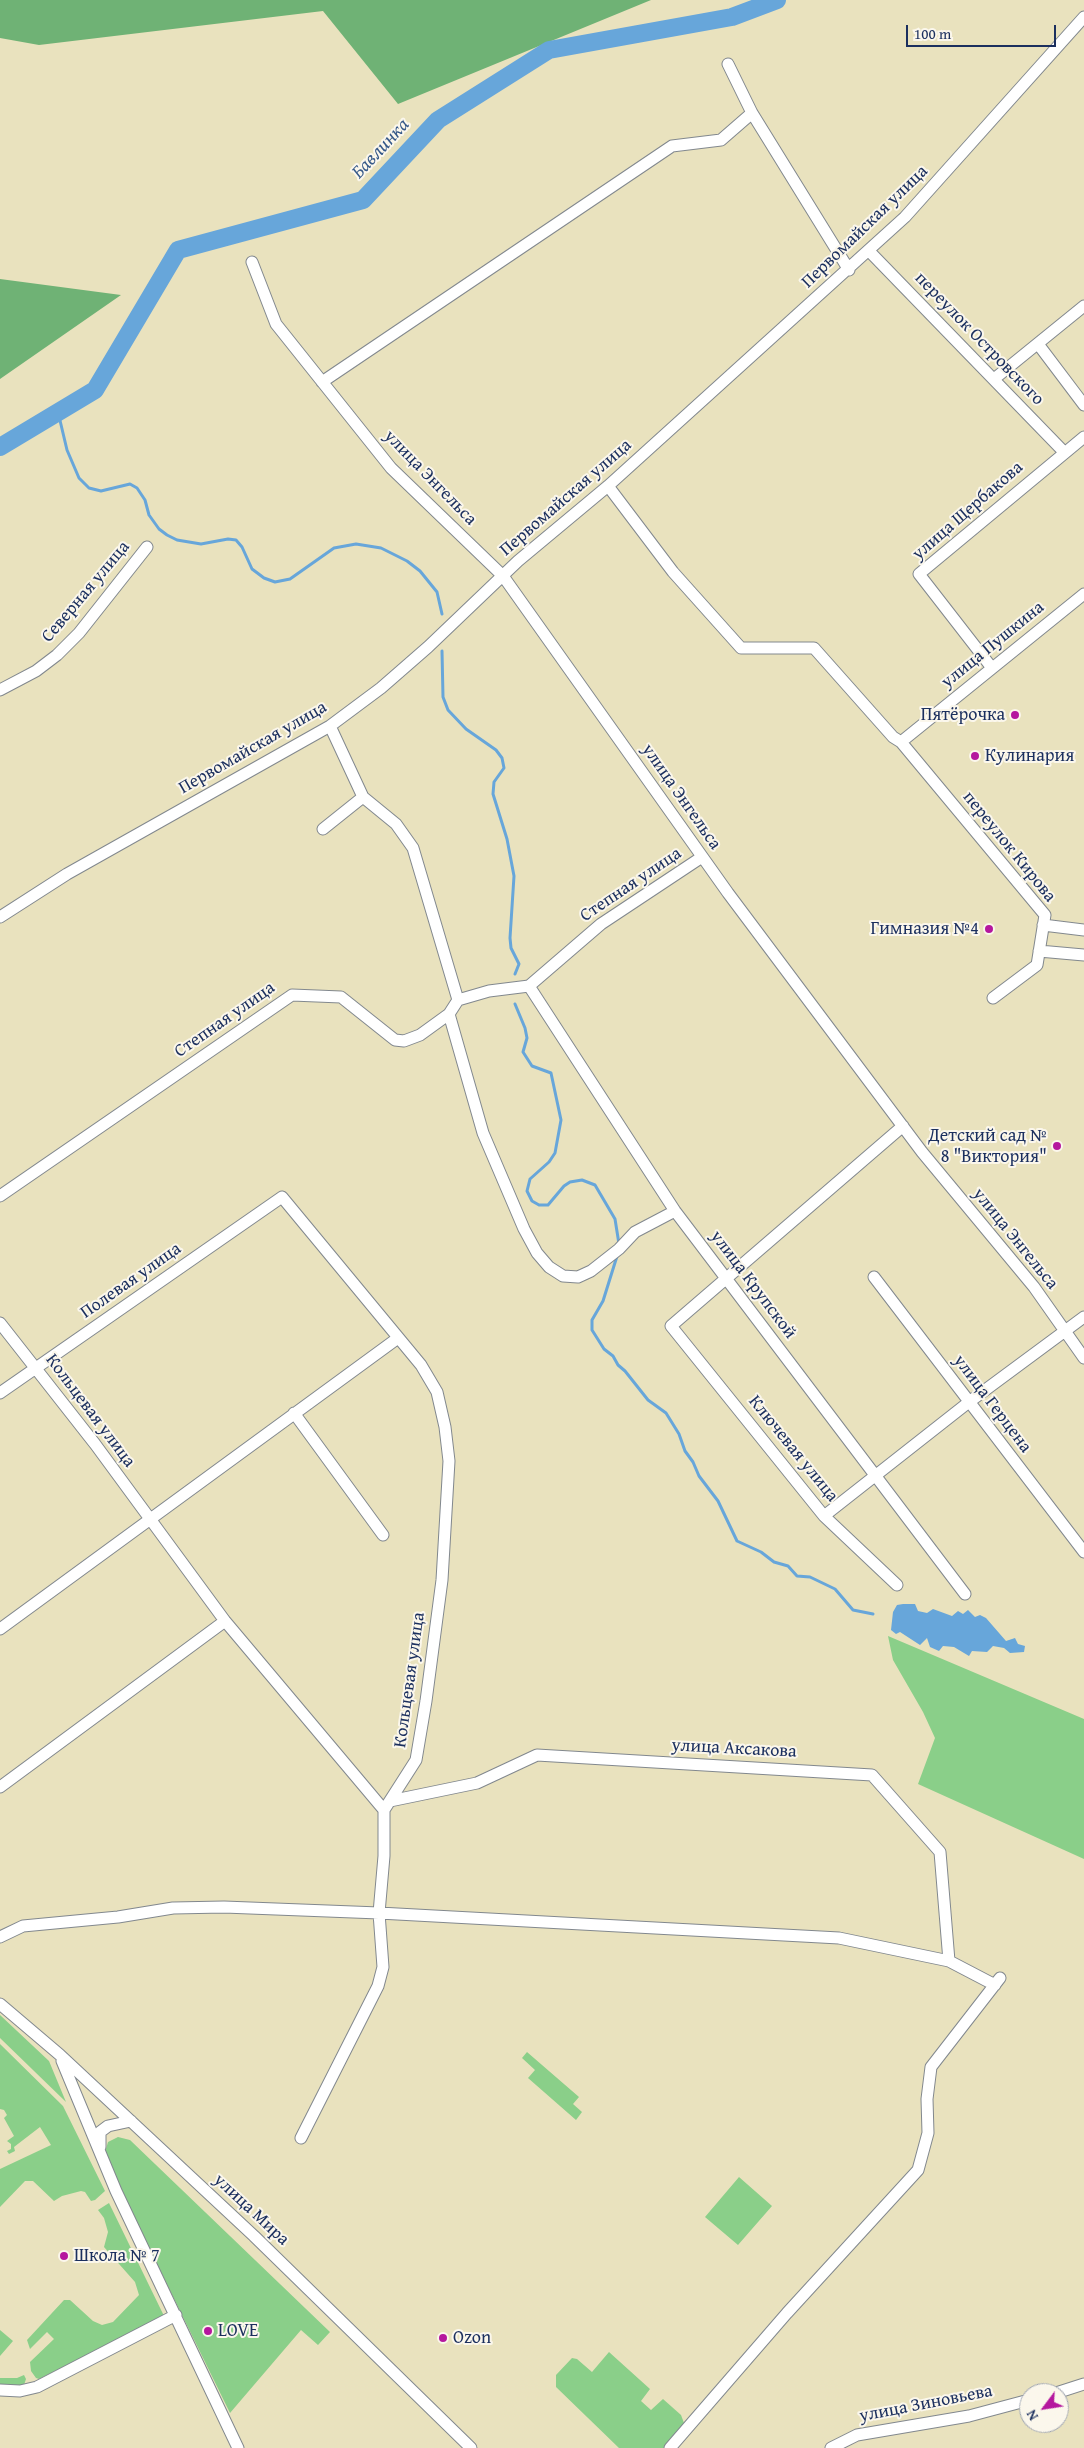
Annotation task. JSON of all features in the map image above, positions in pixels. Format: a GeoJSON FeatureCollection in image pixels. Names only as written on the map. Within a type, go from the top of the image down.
{"type":"FeatureCollection","features":[{"type":"Feature","properties":{"kind":"street","name":"Первомайская улица"},"geometry":{"type":"LineString","coordinates":[[0,917],[67,874],[330,726],[381,688],[428,647],[503,576],[608,486],[849,270],[905,217],[1084,17]]}},
{"type":"Feature","properties":{"kind":"street"},"geometry":{"type":"LineString","coordinates":[[728,64],[752,113],[849,270]]}},
{"type":"Feature","properties":{"kind":"street"},"geometry":{"type":"LineString","coordinates":[[322,382],[672,146],[720,140],[752,113]]}},
{"type":"Feature","properties":{"kind":"street","name":"переулок Островского"},"geometry":{"type":"LineString","coordinates":[[869,251],[1064,452]]}},
{"type":"Feature","properties":{"kind":"street","name":"улица Энгельса"},"geometry":{"type":"LineString","coordinates":[[252,262],[276,324],[391,468],[503,576],[702,857],[922,1152],[1034,1288],[1084,1358]]}},
{"type":"Feature","properties":{"kind":"street"},"geometry":{"type":"LineString","coordinates":[[994,379],[1084,306]]}},
{"type":"Feature","properties":{"kind":"street"},"geometry":{"type":"LineString","coordinates":[[1038,344],[1084,405]]}},
{"type":"Feature","properties":{"kind":"street","name":"улица Щербакова"},"geometry":{"type":"LineString","coordinates":[[992,668],[919,574],[1064,452],[1084,438]]}},
{"type":"Feature","properties":{"kind":"street"},"geometry":{"type":"LineString","coordinates":[[608,486],[673,572],[741,648],[814,648],[893,737],[901,742]]}},
{"type":"Feature","properties":{"kind":"street","name":"Северная улица"},"geometry":{"type":"LineString","coordinates":[[0,690],[36,671],[79,633],[147,547]]}},
{"type":"Feature","properties":{"kind":"street","name":"улица Пушкина"},"geometry":{"type":"LineString","coordinates":[[901,742],[1084,594]]}},
{"type":"Feature","properties":{"kind":"street"},"geometry":{"type":"LineString","coordinates":[[330,726],[363,797],[396,824],[413,848],[458,1000],[489,991],[529,986]]}},
{"type":"Feature","properties":{"kind":"street","name":"переулок Кирова"},"geometry":{"type":"LineString","coordinates":[[901,742],[1045,915],[1037,965],[993,998]]}},
{"type":"Feature","properties":{"kind":"street"},"geometry":{"type":"LineString","coordinates":[[323,829],[363,797]]}},
{"type":"Feature","properties":{"kind":"street","name":"Степная улица"},"geometry":{"type":"LineString","coordinates":[[529,986],[601,924],[702,857]]}},
{"type":"Feature","properties":{"kind":"street"},"geometry":{"type":"LineString","coordinates":[[1043,925],[1084,930]]}},
{"type":"Feature","properties":{"kind":"street"},"geometry":{"type":"LineString","coordinates":[[1039,951],[1084,955]]}},
{"type":"Feature","properties":{"kind":"street","name":"улица Крупской"},"geometry":{"type":"LineString","coordinates":[[529,986],[675,1210],[874,1477],[965,1594]]}},
{"type":"Feature","properties":{"kind":"street","name":"Степная улица"},"geometry":{"type":"LineString","coordinates":[[0,1196],[292,995],[341,997],[395,1040],[404,1041],[420,1035],[449,1014],[458,1000]]}},
{"type":"Feature","properties":{"kind":"street"},"geometry":{"type":"LineString","coordinates":[[449,1014],[483,1133],[524,1229],[537,1252],[549,1267],[563,1276],[578,1277],[591,1271],[635,1232],[675,1210]]}},
{"type":"Feature","properties":{"kind":"street"},"geometry":{"type":"LineString","coordinates":[[726,1278],[904,1126]]}},
{"type":"Feature","properties":{"kind":"street","name":"Кольцевая улица"},"geometry":{"type":"LineString","coordinates":[[0,1323],[95,1444],[149,1521],[225,1621],[387,1806],[416,1760],[426,1702],[442,1580],[449,1461],[445,1427],[437,1392],[421,1365],[282,1197]]}},
{"type":"Feature","properties":{"kind":"street","name":"Полевая улица"},"geometry":{"type":"LineString","coordinates":[[0,1393],[282,1197]]}},
{"type":"Feature","properties":{"kind":"street","name":"улица Герцена"},"geometry":{"type":"LineString","coordinates":[[874,1277],[1084,1552]]}},
{"type":"Feature","properties":{"kind":"street","name":"Ключевая улица"},"geometry":{"type":"LineString","coordinates":[[726,1278],[671,1326],[824,1516],[897,1585]]}},
{"type":"Feature","properties":{"kind":"street"},"geometry":{"type":"LineString","coordinates":[[824,1516],[968,1402],[1084,1317]]}},
{"type":"Feature","properties":{"kind":"street"},"geometry":{"type":"LineString","coordinates":[[0,1629],[398,1338]]}},
{"type":"Feature","properties":{"kind":"street"},"geometry":{"type":"LineString","coordinates":[[294,1413],[382,1535]]}},
{"type":"Feature","properties":{"kind":"street"},"geometry":{"type":"LineString","coordinates":[[0,1787],[225,1621]]}},
{"type":"Feature","properties":{"kind":"street","name":"улица Аксакова"},"geometry":{"type":"LineString","coordinates":[[387,1806],[477,1783],[537,1755],[872,1775],[940,1852],[949,1961]]}},
{"type":"Feature","properties":{"kind":"street"},"geometry":{"type":"LineString","coordinates":[[301,2138],[378,1986],[383,1966],[379,1913],[387,1806]]}},
{"type":"Feature","properties":{"kind":"street"},"geometry":{"type":"LineString","coordinates":[[0,1937],[23,1926],[118,1917],[173,1908],[224,1907],[379,1913],[839,1938],[949,1961],[998,1982],[931,2068],[927,2100],[928,2133],[918,2170],[787,2313],[670,2448]]}},
{"type":"Feature","properties":{"kind":"street","name":"улица Мира"},"geometry":{"type":"LineString","coordinates":[[0,2004],[60,2056],[254,2236],[471,2448]]}},
{"type":"Feature","properties":{"kind":"street"},"geometry":{"type":"LineString","coordinates":[[60,2056],[116,2191],[238,2448]]}},
{"type":"Feature","properties":{"kind":"street"},"geometry":{"type":"LineString","coordinates":[[99,2151],[100,2132],[108,2126],[131,2122]]}},
{"type":"Feature","properties":{"kind":"street"},"geometry":{"type":"LineString","coordinates":[[0,2390],[20,2391],[37,2387],[176,2315]]}},
{"type":"Feature","properties":{"kind":"street"},"geometry":{"type":"LineString","coordinates":[[1069,2389],[1084,2384]]}},
{"type":"Feature","properties":{"kind":"street","name":"улица Зиновьева"},"geometry":{"type":"LineString","coordinates":[[831,2448],[857,2435],[969,2416],[1019,2403]]}},
{"type":"Feature","properties":{"kind":"green space"},"geometry":{"type":"Polygon","coordinates":[[[0,0],[651,0],[398,104],[323,11],[39,45],[0,38],[0,0]]]}},
{"type":"Feature","properties":{"kind":"green space"},"geometry":{"type":"Polygon","coordinates":[[[0,279],[121,295],[0,379],[0,279]]]}},
{"type":"Feature","properties":{"kind":"green space"},"geometry":{"type":"Polygon","coordinates":[[[888,1636],[1084,1719],[1084,1859],[918,1784],[935,1738],[923,1712],[893,1660],[888,1636]]]}},
{"type":"Feature","properties":{"kind":"green space"},"geometry":{"type":"Polygon","coordinates":[[[0,2015],[49,2061],[66,2102],[0,2038],[0,2015]]]}},
{"type":"Feature","properties":{"kind":"green space"},"geometry":{"type":"Polygon","coordinates":[[[0,2044],[63,2106],[105,2191],[95,2200],[91,2201],[85,2192],[81,2191],[62,2196],[54,2201],[33,2181],[25,2181],[0,2207],[0,2169],[51,2145],[40,2127],[14,2147],[15,2151],[9,2154],[7,2151],[11,2149],[11,2144],[7,2141],[14,2136],[4,2118],[7,2115],[4,2110],[0,2109],[0,2044]]]}},
{"type":"Feature","properties":{"kind":"green space"},"geometry":{"type":"Polygon","coordinates":[[[527,2052],[579,2097],[573,2104],[582,2112],[576,2120],[528,2078],[535,2070],[522,2058],[527,2052]]]}},
{"type":"Feature","properties":{"kind":"green space"},"geometry":{"type":"Polygon","coordinates":[[[118,2137],[130,2140],[330,2332],[318,2345],[301,2330],[230,2413],[107,2162],[105,2152],[108,2142],[118,2137]]]}},
{"type":"Feature","properties":{"kind":"green space"},"geometry":{"type":"Polygon","coordinates":[[[739,2177],[772,2206],[738,2245],[705,2217],[739,2177]]]}},
{"type":"Feature","properties":{"kind":"green space"},"geometry":{"type":"Polygon","coordinates":[[[109,2203],[164,2316],[39,2379],[36,2378],[31,2371],[30,2362],[54,2339],[47,2332],[30,2349],[27,2340],[64,2300],[70,2300],[93,2321],[102,2325],[113,2322],[139,2295],[135,2282],[104,2247],[108,2232],[104,2218],[98,2210],[109,2203]]]}},
{"type":"Feature","properties":{"kind":"green space"},"geometry":{"type":"Polygon","coordinates":[[[0,2330],[13,2341],[0,2356],[0,2330]]]}},
{"type":"Feature","properties":{"kind":"green space"},"geometry":{"type":"Polygon","coordinates":[[[609,2352],[650,2389],[641,2401],[651,2410],[663,2399],[681,2415],[684,2423],[682,2427],[664,2448],[619,2448],[556,2387],[556,2375],[572,2358],[577,2359],[592,2372],[609,2352]]]}},
{"type":"Feature","properties":{"kind":"green space"},"geometry":{"type":"Polygon","coordinates":[[[24,2375],[26,2379],[24,2385],[0,2387],[0,2378],[17,2378],[24,2375]]]}},
{"type":"Feature","properties":{"kind":"water"},"geometry":{"type":"Polygon","coordinates":[[[915,1604],[918,1611],[927,1613],[933,1609],[952,1616],[958,1611],[963,1614],[968,1610],[975,1617],[980,1615],[986,1618],[1006,1641],[1015,1638],[1018,1644],[1025,1646],[1024,1652],[1010,1653],[1004,1648],[993,1646],[987,1652],[972,1651],[969,1656],[954,1647],[943,1646],[939,1651],[930,1647],[927,1638],[920,1645],[900,1632],[896,1634],[891,1630],[893,1612],[897,1605],[915,1604]]]}},
{"type":"Feature","properties":{"kind":"waterway","name":"Бавлинка"},"geometry":{"type":"LineString","coordinates":[[0,447],[95,390],[178,250],[363,200],[438,120],[549,50],[732,17],[777,0]]}},
{"type":"Feature","properties":{"kind":"waterway"},"geometry":{"type":"LineString","coordinates":[[58,412],[67,450],[79,478],[89,488],[101,491],[130,484],[137,488],[145,500],[149,515],[159,529],[167,535],[177,540],[201,544],[228,539],[236,540],[242,547],[252,569],[264,578],[275,582],[290,579],[334,548],[356,544],[381,548],[407,561],[420,571],[437,592],[442,614]]}},
{"type":"Feature","properties":{"kind":"waterway"},"geometry":{"type":"LineString","coordinates":[[442,651],[443,697],[448,710],[466,729],[496,750],[502,758],[504,768],[494,782],[493,794],[507,839],[514,876],[510,938],[511,948],[519,964],[515,974]]}},
{"type":"Feature","properties":{"kind":"waterway"},"geometry":{"type":"LineString","coordinates":[[515,1004],[527,1038],[523,1052],[532,1066],[551,1073],[561,1120],[555,1153],[549,1162],[530,1179],[527,1191],[532,1201],[539,1205],[548,1205],[564,1186],[570,1182],[582,1180],[595,1185],[615,1219],[619,1244]]}},
{"type":"Feature","properties":{"kind":"waterway"},"geometry":{"type":"LineString","coordinates":[[618,1253],[603,1301],[592,1320],[592,1330],[604,1349],[613,1356],[618,1365],[648,1400],[666,1413],[679,1434],[685,1451],[693,1462],[699,1476],[718,1501],[737,1541],[761,1552],[774,1562],[788,1566],[797,1576],[810,1577],[835,1589],[853,1610],[873,1614]]}},
{"type":"Feature","properties":{"kind":"place","name":"Пятёрочка"},"geometry":{"type":"Point","coordinates":[1015,715]}},
{"type":"Feature","properties":{"kind":"place","name":"Кулинария"},"geometry":{"type":"Point","coordinates":[975,756]}},
{"type":"Feature","properties":{"kind":"place","name":"Гимназия №4"},"geometry":{"type":"Point","coordinates":[989,929]}},
{"type":"Feature","properties":{"kind":"place","name":"Детский сад № 8 \"Виктория\""},"geometry":{"type":"Point","coordinates":[1057,1146]}},
{"type":"Feature","properties":{"kind":"place","name":"Школа № 7"},"geometry":{"type":"Point","coordinates":[64,2256]}},
{"type":"Feature","properties":{"kind":"place","name":"LOVE"},"geometry":{"type":"Point","coordinates":[208,2331]}},
{"type":"Feature","properties":{"kind":"place","name":"Ozon"},"geometry":{"type":"Point","coordinates":[443,2338]}}]}
